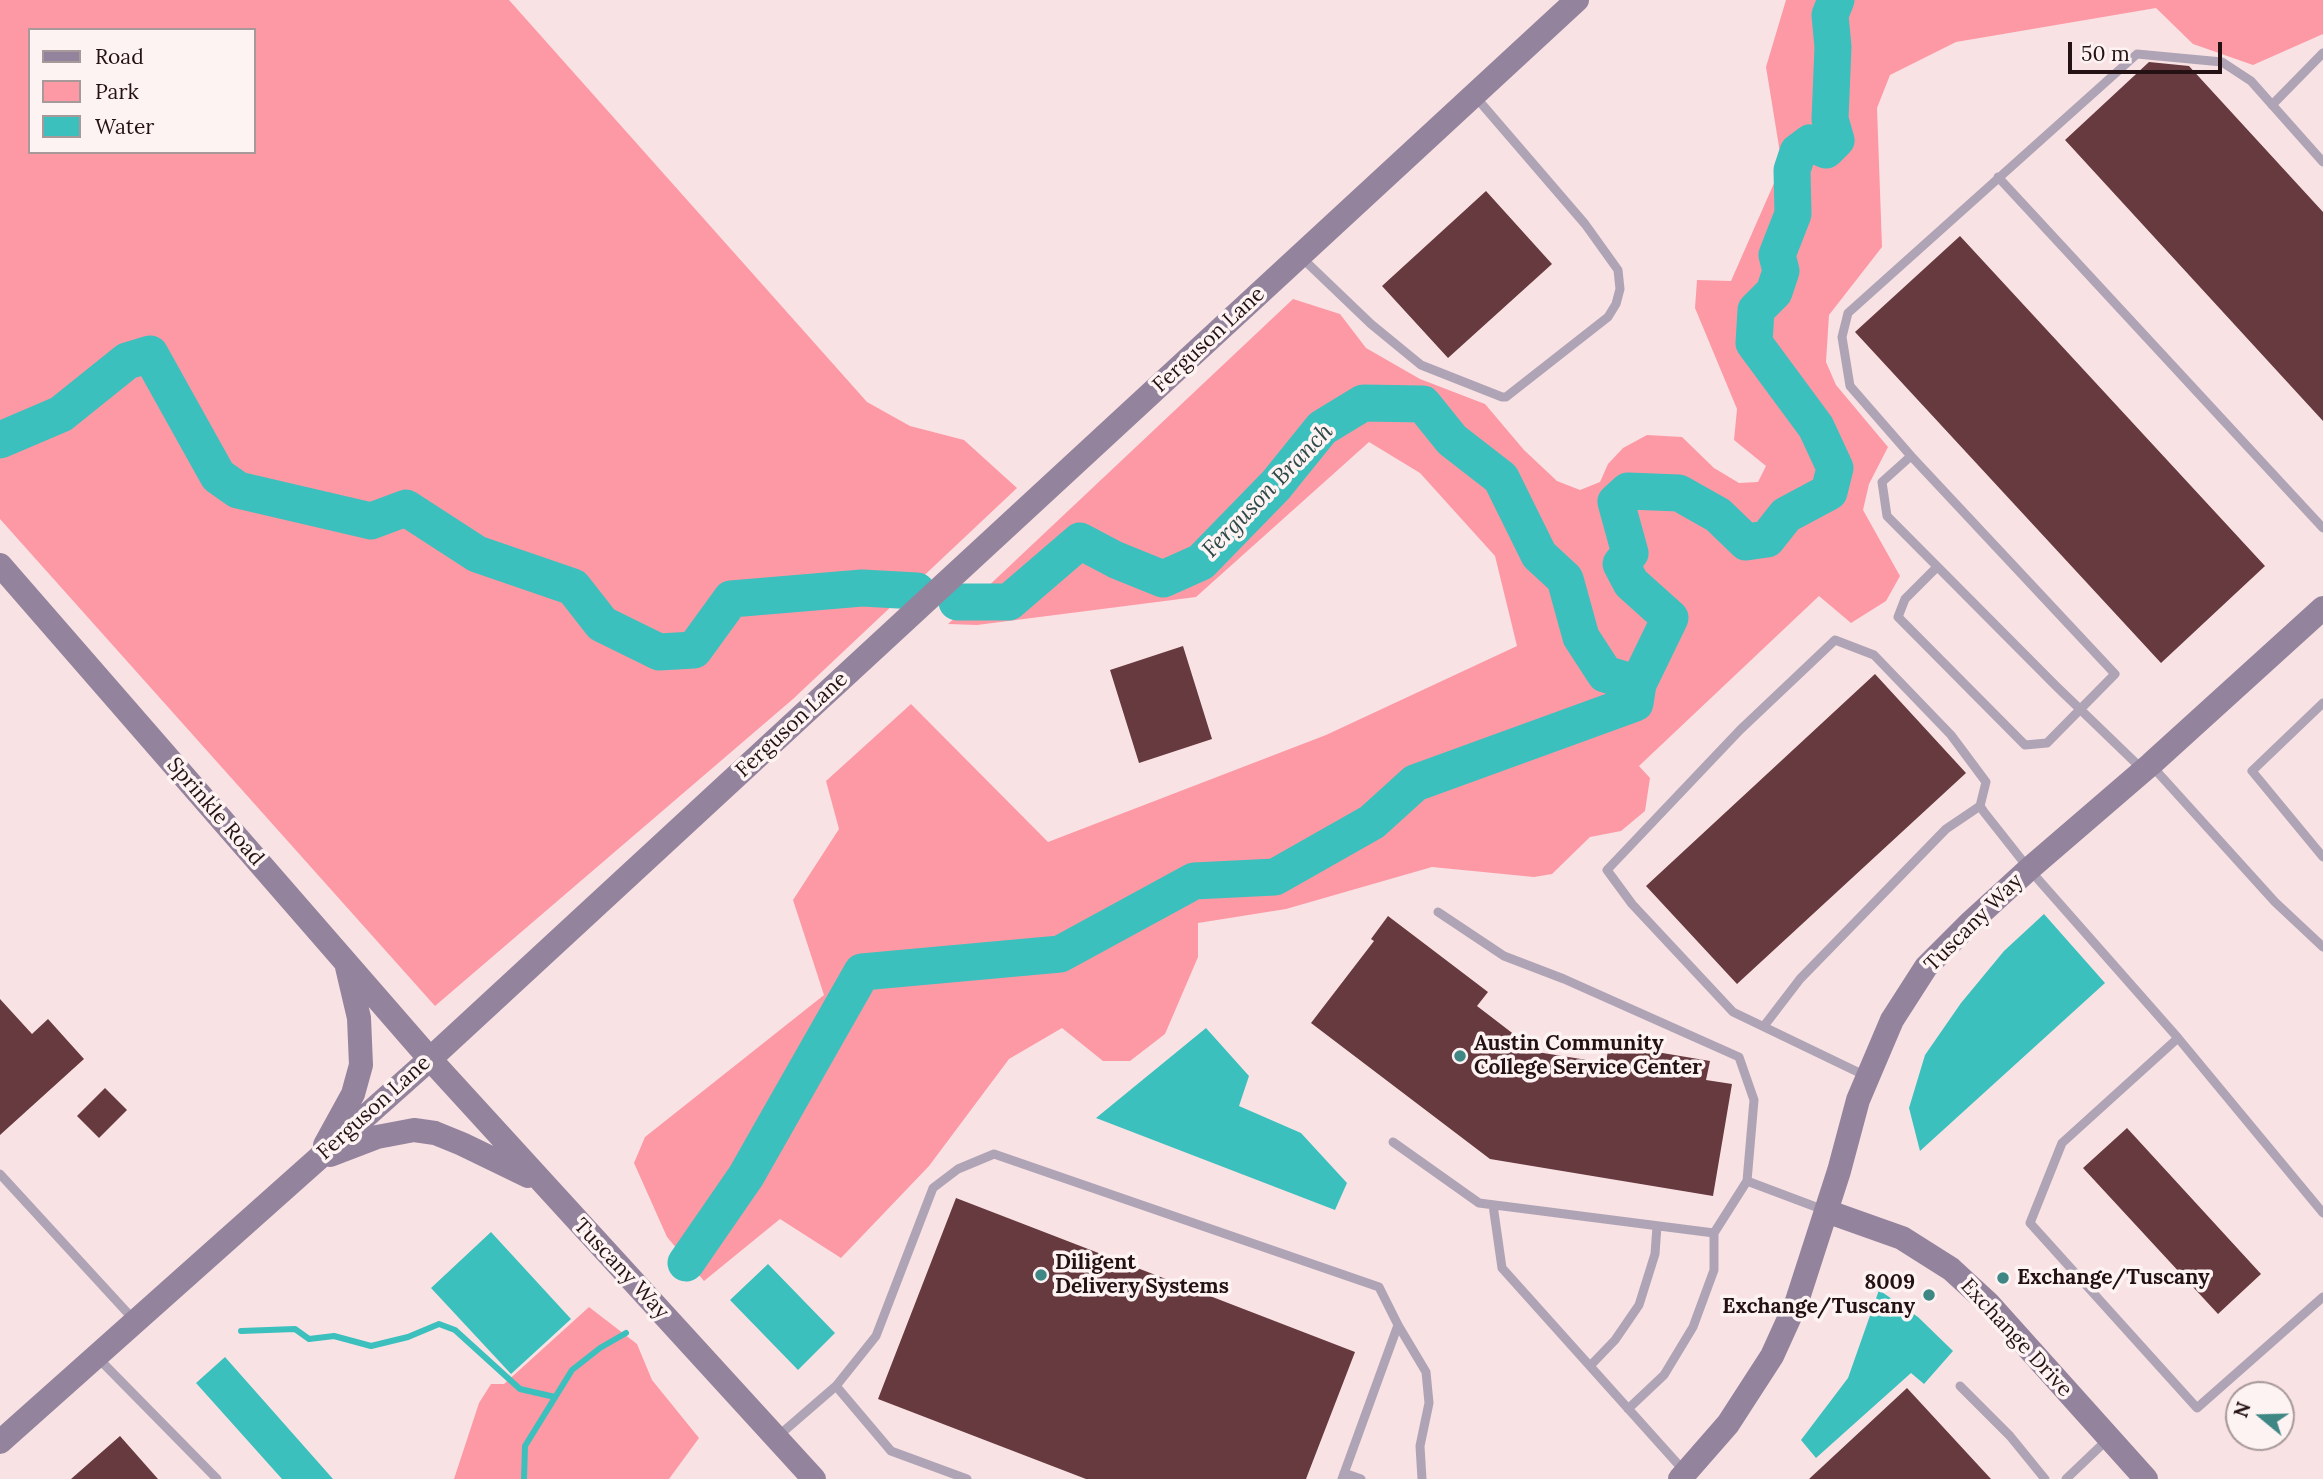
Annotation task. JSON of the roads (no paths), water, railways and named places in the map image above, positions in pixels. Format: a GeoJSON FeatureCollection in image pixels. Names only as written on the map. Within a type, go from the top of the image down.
{"type":"FeatureCollection","features":[{"type":"Feature","properties":{"kind":"street","name":"Ferguson Lane"},"geometry":{"type":"LineString","coordinates":[[0,1442],[430,1059],[1577,0]]}},
{"type":"Feature","properties":{"kind":"street","name":"Sprinkle Road"},"geometry":{"type":"LineString","coordinates":[[0,565],[430,1059]]}},
{"type":"Feature","properties":{"kind":"street","name":"Tuscany Way"},"geometry":{"type":"LineString","coordinates":[[1685,1477],[1728,1424],[1772,1356],[1797,1301],[1858,1100],[1892,1020],[1926,967],[2029,869],[2323,608]]}},
{"type":"Feature","properties":{"kind":"street"},"geometry":{"type":"LineString","coordinates":[[316,1161],[353,1094],[361,1065],[359,1018],[346,962]]}},
{"type":"Feature","properties":{"kind":"street","name":"Tuscany Way"},"geometry":{"type":"LineString","coordinates":[[430,1059],[814,1479]]}},
{"type":"Feature","properties":{"kind":"street"},"geometry":{"type":"LineString","coordinates":[[316,1161],[377,1137],[414,1130],[435,1133],[462,1144],[543,1184]]}},
{"type":"Feature","properties":{"kind":"street","name":"Exchange Drive"},"geometry":{"type":"LineString","coordinates":[[1826,1211],[1902,1238],[1951,1269],[1988,1303],[2146,1479]]}},
{"type":"Feature","properties":{"kind":"lane"},"geometry":{"type":"LineString","coordinates":[[2272,105],[2323,53]]}},
{"type":"Feature","properties":{"kind":"lane"},"geometry":{"type":"LineString","coordinates":[[1936,568],[1905,599],[1898,617],[2025,745],[2047,743],[2115,674],[1911,456],[1850,386],[1842,337],[1848,313],[2137,54],[2222,62],[2251,81],[2323,162]]}},
{"type":"Feature","properties":{"kind":"lane"},"geometry":{"type":"LineString","coordinates":[[1300,256],[1371,324],[1420,365],[1502,397],[1506,397],[1608,317],[1616,304],[1620,289],[1618,270],[1585,224],[1474,95]]}},
{"type":"Feature","properties":{"kind":"lane"},"geometry":{"type":"LineString","coordinates":[[1998,177],[2323,528]]}},
{"type":"Feature","properties":{"kind":"lane"},"geometry":{"type":"LineString","coordinates":[[1911,456],[1882,482],[1887,516],[2080,711],[2147,767],[2275,902],[2323,947]]}},
{"type":"Feature","properties":{"kind":"lane"},"geometry":{"type":"LineString","coordinates":[[1764,1026],[1810,969],[1946,830],[1980,806],[1986,782],[1951,735],[1874,655],[1835,640],[1740,730],[1607,870],[1632,904],[1733,1012],[1868,1076]]}},
{"type":"Feature","properties":{"kind":"lane"},"geometry":{"type":"LineString","coordinates":[[2323,703],[2252,771],[2323,857]]}},
{"type":"Feature","properties":{"kind":"lane"},"geometry":{"type":"LineString","coordinates":[[1980,806],[2029,869],[2178,1038],[2323,1213]]}},
{"type":"Feature","properties":{"kind":"lane"},"geometry":{"type":"LineString","coordinates":[[1438,912],[1504,956],[1564,979],[1739,1057],[1754,1100],[1748,1181],[1714,1233],[1714,1270],[1693,1327],[1664,1375],[1628,1409]]}},
{"type":"Feature","properties":{"kind":"lane"},"geometry":{"type":"LineString","coordinates":[[2178,1038],[2062,1143],[2030,1223],[2197,1408],[2323,1297]]}},
{"type":"Feature","properties":{"kind":"lane"},"geometry":{"type":"LineString","coordinates":[[1393,1142],[1479,1203],[1714,1233]]}},
{"type":"Feature","properties":{"kind":"lane"},"geometry":{"type":"LineString","coordinates":[[776,1438],[836,1386],[876,1336],[933,1188],[958,1169],[994,1154],[1379,1287],[1426,1371],[1429,1403],[1420,1446],[1422,1479]]}},
{"type":"Feature","properties":{"kind":"lane"},"geometry":{"type":"LineString","coordinates":[[0,1174],[136,1322]]}},
{"type":"Feature","properties":{"kind":"lane"},"geometry":{"type":"LineString","coordinates":[[1748,1181],[1826,1211]]}},
{"type":"Feature","properties":{"kind":"lane"},"geometry":{"type":"LineString","coordinates":[[1493,1205],[1502,1268],[1685,1477]]}},
{"type":"Feature","properties":{"kind":"lane"},"geometry":{"type":"LineString","coordinates":[[1590,1366],[1615,1340],[1639,1305],[1655,1254],[1657,1226]]}},
{"type":"Feature","properties":{"kind":"lane"},"geometry":{"type":"LineString","coordinates":[[1361,1479],[1343,1476],[1398,1325]]}},
{"type":"Feature","properties":{"kind":"lane"},"geometry":{"type":"LineString","coordinates":[[97,1357],[217,1479]]}},
{"type":"Feature","properties":{"kind":"lane"},"geometry":{"type":"LineString","coordinates":[[836,1386],[891,1451],[967,1479]]}},
{"type":"Feature","properties":{"kind":"lane"},"geometry":{"type":"LineString","coordinates":[[1960,1386],[2010,1436],[2045,1479]]}},
{"type":"Feature","properties":{"kind":"lane"},"geometry":{"type":"LineString","coordinates":[[2066,1479],[2109,1438]]}},
{"type":"Feature","properties":{"kind":"water"},"geometry":{"type":"Polygon","coordinates":[[[2044,914],[2105,983],[1920,1151],[1909,1108],[1925,1055],[1961,1003],[2004,951],[2044,914]]]}},
{"type":"Feature","properties":{"kind":"water"},"geometry":{"type":"Polygon","coordinates":[[[1206,1028],[1249,1076],[1239,1106],[1301,1133],[1347,1183],[1335,1210],[1096,1118],[1206,1028]]]}},
{"type":"Feature","properties":{"kind":"water"},"geometry":{"type":"Polygon","coordinates":[[[491,1232],[571,1319],[511,1374],[431,1288],[491,1232]]]}},
{"type":"Feature","properties":{"kind":"water"},"geometry":{"type":"Polygon","coordinates":[[[768,1264],[835,1333],[798,1370],[730,1300],[768,1264]]]}},
{"type":"Feature","properties":{"kind":"water"},"geometry":{"type":"Polygon","coordinates":[[[1879,1290],[1918,1317],[1953,1351],[1924,1384],[1911,1373],[1816,1458],[1801,1440],[1848,1378],[1879,1290]]]}},
{"type":"Feature","properties":{"kind":"water"},"geometry":{"type":"Polygon","coordinates":[[[225,1357],[333,1479],[282,1479],[196,1383],[225,1357]]]}},
{"type":"Feature","properties":{"kind":"waterway"},"geometry":{"type":"LineString","coordinates":[[686,1263],[746,1176],[862,972],[1060,954],[1194,881],[1275,877],[1372,822],[1415,783],[1635,703],[1638,684],[1670,618],[1631,583],[1621,564],[1630,553],[1616,502],[1628,491],[1679,493],[1718,515],[1746,542],[1767,539],[1786,515],[1829,492],[1835,468],[1816,427],[1754,343],[1756,310],[1774,292],[1781,271],[1777,255],[1793,214],[1792,170],[1798,152],[1810,143],[1826,150],[1836,140],[1830,119],[1833,47],[1830,15],[1836,0]]}},
{"type":"Feature","properties":{"kind":"waterway","name":"Ferguson Branch"},"geometry":{"type":"LineString","coordinates":[[0,440],[61,414],[127,361],[150,354],[218,476],[238,490],[371,521],[406,508],[477,554],[573,587],[602,624],[659,652],[694,650],[731,599],[862,588],[917,591]]}},
{"type":"Feature","properties":{"kind":"waterway","name":"Ferguson Branch"},"geometry":{"type":"LineString","coordinates":[[957,602],[1009,602],[1080,541],[1116,560],[1163,579],[1201,562],[1276,485],[1322,428],[1363,403],[1423,404],[1452,440],[1501,478],[1539,555],[1565,579],[1581,637],[1605,674],[1638,684]]}},
{"type":"Feature","properties":{"kind":"waterway"},"geometry":{"type":"LineString","coordinates":[[241,1331],[295,1329],[309,1339],[334,1336],[371,1346],[408,1337],[439,1324],[455,1330],[520,1389],[555,1397]]}},
{"type":"Feature","properties":{"kind":"waterway"},"geometry":{"type":"LineString","coordinates":[[524,1479],[525,1446],[572,1370],[600,1348],[626,1333]]}},
{"type":"Feature","properties":{"kind":"place","name":"Austin Community College Service Center"},"geometry":{"type":"Point","coordinates":[1460,1056]}},
{"type":"Feature","properties":{"kind":"place","name":"Diligent Delivery Systems"},"geometry":{"type":"Point","coordinates":[1041,1275]}},
{"type":"Feature","properties":{"kind":"place","name":"Exchange/Tuscany"},"geometry":{"type":"Point","coordinates":[2003,1278]}},
{"type":"Feature","properties":{"kind":"place","name":"8009 Exchange/Tuscany"},"geometry":{"type":"Point","coordinates":[1929,1295]}}]}
